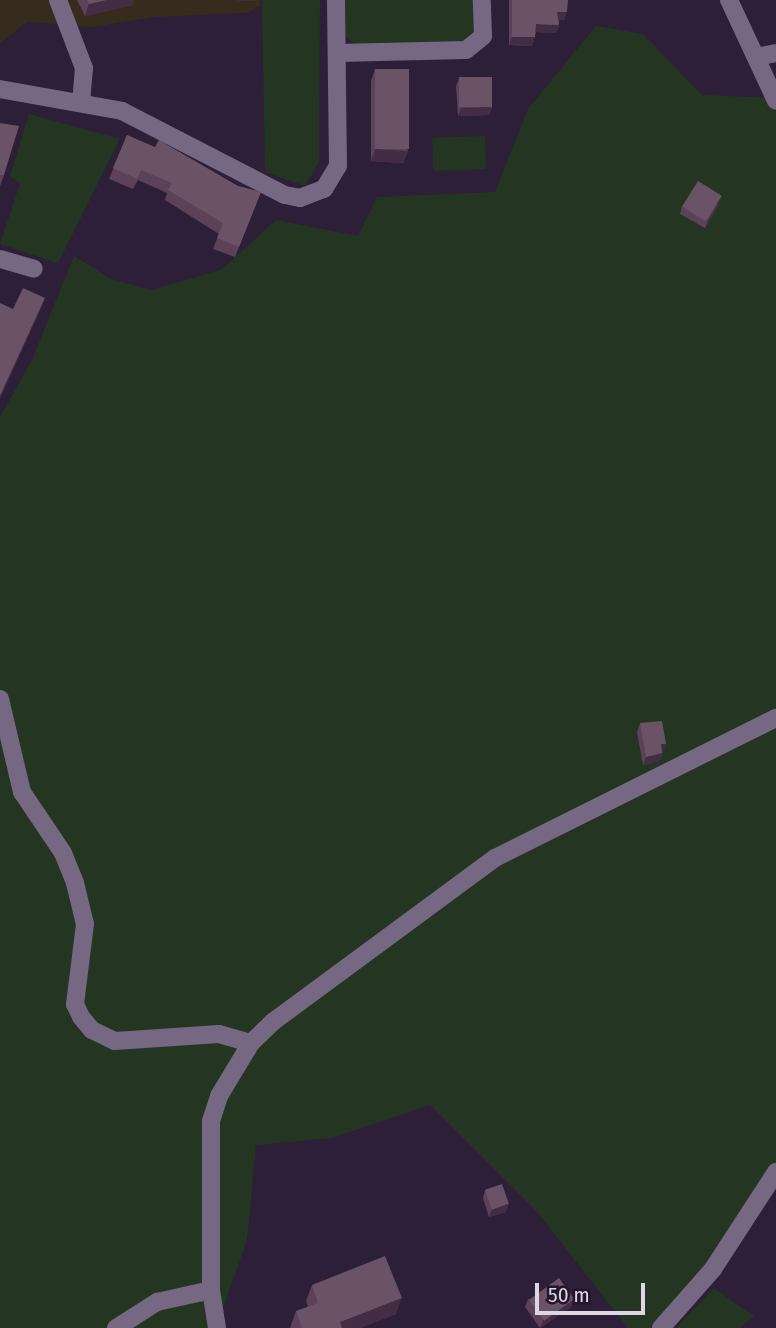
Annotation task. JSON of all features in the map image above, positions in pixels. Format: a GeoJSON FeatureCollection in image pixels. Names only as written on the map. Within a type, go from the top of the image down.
{"type":"FeatureCollection","features":[{"type":"Feature","properties":{"kind":"street"},"geometry":{"type":"LineString","coordinates":[[58,0],[84,68],[81,101]]}},
{"type":"Feature","properties":{"kind":"street"},"geometry":{"type":"LineString","coordinates":[[0,89],[81,101],[153,125],[285,195],[300,198],[324,189],[338,166],[336,0]]}},
{"type":"Feature","properties":{"kind":"street"},"geometry":{"type":"LineString","coordinates":[[337,52],[466,50],[483,36],[482,0]]}},
{"type":"Feature","properties":{"kind":"street"},"geometry":{"type":"LineString","coordinates":[[729,0],[776,101]]}},
{"type":"Feature","properties":{"kind":"street"},"geometry":{"type":"LineString","coordinates":[[755,57],[776,53]]}},
{"type":"Feature","properties":{"kind":"street"},"geometry":{"type":"LineString","coordinates":[[0,259],[34,269]]}},
{"type":"Feature","properties":{"kind":"street"},"geometry":{"type":"LineString","coordinates":[[0,699],[22,793],[63,853],[75,883],[85,924],[75,1004],[81,1017],[92,1030],[115,1041],[219,1034],[251,1043]]}},
{"type":"Feature","properties":{"kind":"street"},"geometry":{"type":"LineString","coordinates":[[216,1328],[211,1290],[211,1121],[219,1096],[251,1043],[274,1021],[495,858],[776,718]]}},
{"type":"Feature","properties":{"kind":"street"},"geometry":{"type":"LineString","coordinates":[[661,1328],[713,1269],[776,1172]]}},
{"type":"Feature","properties":{"kind":"street"},"geometry":{"type":"LineString","coordinates":[[116,1328],[157,1302],[211,1290]]}},
{"type":"Feature","properties":{"kind":"shaded area"},"geometry":{"type":"Polygon","coordinates":[[[0,0],[260,0],[260,6],[246,13],[154,17],[92,27],[27,22],[0,43],[0,0]]]}},
{"type":"Feature","properties":{"kind":"green space"},"geometry":{"type":"Polygon","coordinates":[[[262,0],[320,0],[319,162],[305,186],[265,172],[262,0]]]}},
{"type":"Feature","properties":{"kind":"green space"},"geometry":{"type":"Polygon","coordinates":[[[344,0],[476,0],[476,32],[467,44],[354,44],[344,34],[344,0]]]}},
{"type":"Feature","properties":{"kind":"green space"},"geometry":{"type":"Polygon","coordinates":[[[596,26],[643,34],[702,95],[776,98],[776,1173],[658,1328],[628,1328],[538,1213],[430,1105],[332,1138],[256,1145],[247,1240],[216,1328],[0,1328],[0,417],[32,360],[74,256],[111,279],[151,290],[221,270],[276,220],[358,236],[377,197],[495,192],[528,109],[596,26]]]}},
{"type":"Feature","properties":{"kind":"green space"},"geometry":{"type":"Polygon","coordinates":[[[29,114],[120,139],[58,263],[0,244],[20,183],[10,176],[29,114]]]}},
{"type":"Feature","properties":{"kind":"green space"},"geometry":{"type":"Polygon","coordinates":[[[485,136],[486,169],[433,171],[432,138],[485,136]]]}},
{"type":"Feature","properties":{"kind":"green space"},"geometry":{"type":"Polygon","coordinates":[[[714,1288],[754,1316],[740,1328],[676,1328],[714,1288]]]}},
{"type":"Feature","properties":{"kind":"building"},"geometry":{"type":"Polygon","coordinates":[[[87,0],[106,0],[89,4],[87,0]]]}},
{"type":"Feature","properties":{"kind":"building"},"geometry":{"type":"Polygon","coordinates":[[[512,0],[568,0],[567,12],[557,12],[559,25],[536,24],[535,37],[512,37],[512,0]]]}},
{"type":"Feature","properties":{"kind":"building"},"geometry":{"type":"Polygon","coordinates":[[[375,69],[409,69],[409,149],[375,149],[375,69]]]}},
{"type":"Feature","properties":{"kind":"building"},"geometry":{"type":"Polygon","coordinates":[[[459,77],[492,77],[492,107],[459,107],[459,77]]]}},
{"type":"Feature","properties":{"kind":"building"},"geometry":{"type":"Polygon","coordinates":[[[0,123],[19,126],[4,175],[0,175],[0,123]]]}},
{"type":"Feature","properties":{"kind":"building"},"geometry":{"type":"Polygon","coordinates":[[[127,135],[155,147],[159,140],[238,186],[261,192],[239,247],[217,238],[223,223],[168,190],[172,183],[141,170],[137,179],[113,168],[127,135]]]}},
{"type":"Feature","properties":{"kind":"building"},"geometry":{"type":"Polygon","coordinates":[[[698,181],[722,196],[706,221],[682,206],[698,181]]]}},
{"type":"Feature","properties":{"kind":"building"},"geometry":{"type":"Polygon","coordinates":[[[23,288],[45,298],[0,396],[0,303],[13,309],[23,288]]]}},
{"type":"Feature","properties":{"kind":"building"},"geometry":{"type":"Polygon","coordinates":[[[662,721],[666,744],[661,744],[662,753],[646,757],[640,723],[662,721]]]}},
{"type":"Feature","properties":{"kind":"building"},"geometry":{"type":"Polygon","coordinates":[[[502,1184],[509,1204],[492,1210],[485,1190],[502,1184]]]}},
{"type":"Feature","properties":{"kind":"building"},"geometry":{"type":"Polygon","coordinates":[[[385,1256],[402,1298],[340,1322],[342,1328],[302,1328],[296,1311],[318,1303],[312,1285],[385,1256]]]}},
{"type":"Feature","properties":{"kind":"building"},"geometry":{"type":"Polygon","coordinates":[[[559,1278],[574,1299],[544,1321],[529,1300],[559,1278]]]}}]}
